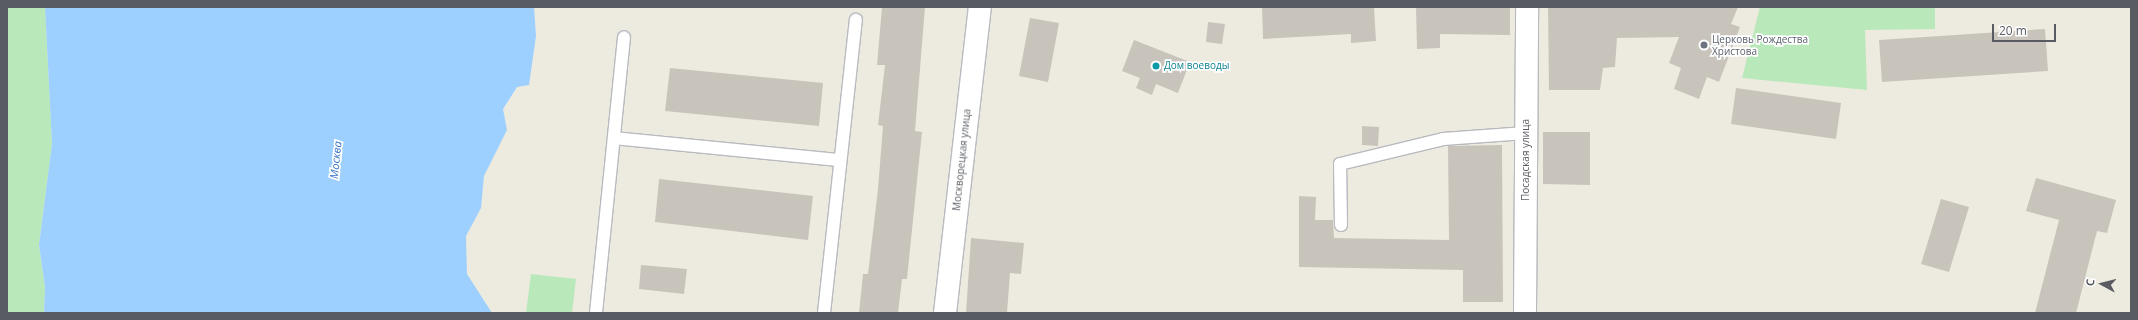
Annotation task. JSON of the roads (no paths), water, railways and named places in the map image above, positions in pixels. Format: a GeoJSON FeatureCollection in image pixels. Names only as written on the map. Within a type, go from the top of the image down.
{"type":"FeatureCollection","features":[{"type":"Feature","properties":{"kind":"street","name":"Москворецкая улица"},"geometry":{"type":"LineString","coordinates":[[945,313],[980,7]]}},
{"type":"Feature","properties":{"kind":"street","name":"Посадская улица"},"geometry":{"type":"LineString","coordinates":[[1525,313],[1527,7]]}},
{"type":"Feature","properties":{"kind":"lane"},"geometry":{"type":"LineString","coordinates":[[824,313],[856,20]]}},
{"type":"Feature","properties":{"kind":"lane"},"geometry":{"type":"LineString","coordinates":[[596,313],[624,37]]}},
{"type":"Feature","properties":{"kind":"lane"},"geometry":{"type":"LineString","coordinates":[[1341,224],[1340,164],[1443,139],[1526,133]]}},
{"type":"Feature","properties":{"kind":"lane"},"geometry":{"type":"LineString","coordinates":[[614,138],[840,160]]}},
{"type":"Feature","properties":{"kind":"water","name":"Москва"},"geometry":{"type":"Polygon","coordinates":[[[45,7],[534,7],[536,36],[529,85],[517,87],[503,109],[507,130],[484,176],[481,208],[466,236],[467,274],[492,313],[44,313],[45,287],[39,245],[52,144],[45,7]]]}},
{"type":"Feature","properties":{"kind":"place","name":"Церковь Рождества Христова"},"geometry":{"type":"Point","coordinates":[1704,45]}},
{"type":"Feature","properties":{"kind":"place","name":"Дом воеводы"},"geometry":{"type":"Point","coordinates":[1156,66]}}]}
